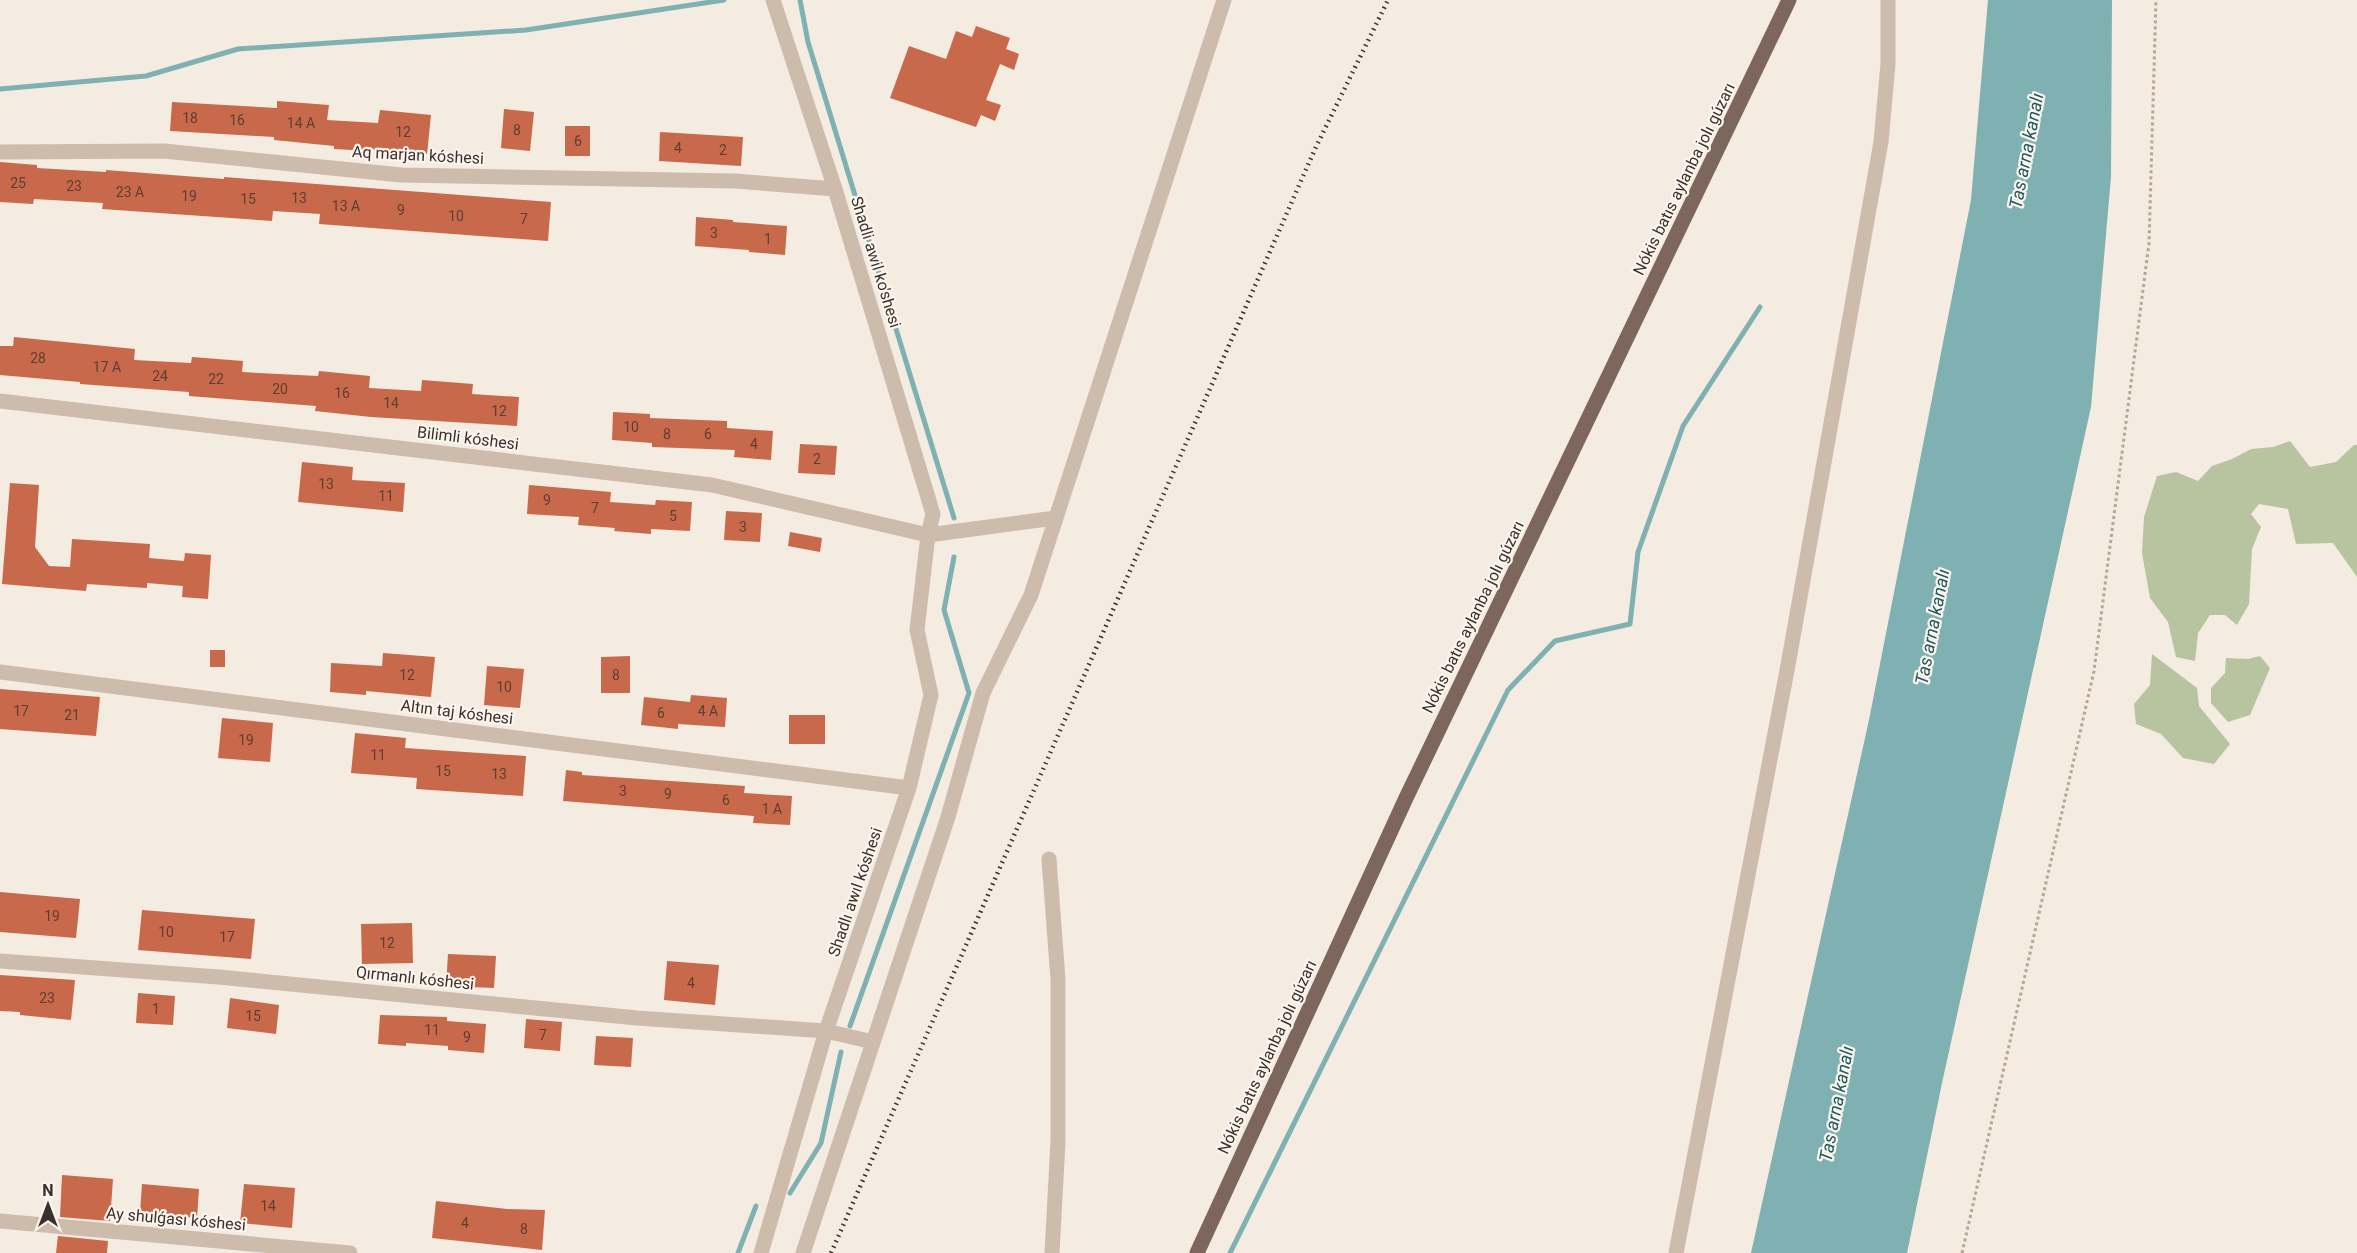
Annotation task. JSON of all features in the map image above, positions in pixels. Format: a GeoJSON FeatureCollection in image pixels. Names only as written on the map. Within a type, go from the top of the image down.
{"type":"FeatureCollection","features":[{"type":"Feature","properties":{"kind":"main road","name":"Nókis batıs aylanba jolı gúzarı"},"geometry":{"type":"LineString","coordinates":[[1197,1253],[1406,798],[1789,0]]}},
{"type":"Feature","properties":{"kind":"street","name":"Shadli awil ko'shesi"},"geometry":{"type":"LineString","coordinates":[[773,0],[835,189],[933,514],[928,535]]}},
{"type":"Feature","properties":{"kind":"street"},"geometry":{"type":"LineString","coordinates":[[803,1253],[948,817],[983,693],[1030,595],[1224,0]]}},
{"type":"Feature","properties":{"kind":"street"},"geometry":{"type":"LineString","coordinates":[[1676,1253],[1788,665],[1879,153],[1888,64],[1888,0]]}},
{"type":"Feature","properties":{"kind":"street","name":"Aq marjan kóshesi"},"geometry":{"type":"LineString","coordinates":[[0,152],[164,151],[401,175],[735,181],[835,189]]}},
{"type":"Feature","properties":{"kind":"street","name":"Bilimli kóshesi"},"geometry":{"type":"LineString","coordinates":[[0,401],[712,485],[928,535]]}},
{"type":"Feature","properties":{"kind":"street"},"geometry":{"type":"LineString","coordinates":[[928,535],[1055,518]]}},
{"type":"Feature","properties":{"kind":"street","name":"Shadlı awıl kóshesi"},"geometry":{"type":"LineString","coordinates":[[761,1253],[826,1031],[909,788],[931,695],[917,630],[928,535]]}},
{"type":"Feature","properties":{"kind":"street","name":"Altın taj kóshesi"},"geometry":{"type":"LineString","coordinates":[[0,672],[909,788]]}},
{"type":"Feature","properties":{"kind":"street"},"geometry":{"type":"LineString","coordinates":[[1048,859],[1058,980],[1058,1142],[1052,1253]]}},
{"type":"Feature","properties":{"kind":"street","name":"Qırmanlı kóshesi"},"geometry":{"type":"LineString","coordinates":[[0,961],[219,977],[637,1018],[826,1031],[873,1042]]}},
{"type":"Feature","properties":{"kind":"street","name":"Ay shulǵası kóshesi"},"geometry":{"type":"LineString","coordinates":[[0,1221],[350,1253]]}},
{"type":"Feature","properties":{"kind":"path"},"geometry":{"type":"LineString","coordinates":[[1962,1253],[2094,671],[2149,243],[2156,0]]}},
{"type":"Feature","properties":{"kind":"green space"},"geometry":{"type":"Polygon","coordinates":[[[2290,441],[2310,467],[2336,462],[2354,445],[2357,445],[2357,577],[2333,543],[2296,544],[2288,509],[2259,504],[2251,514],[2261,527],[2252,549],[2249,604],[2237,625],[2225,615],[2210,615],[2198,633],[2195,661],[2176,657],[2168,622],[2150,598],[2142,553],[2144,517],[2157,476],[2176,472],[2198,481],[2212,466],[2251,449],[2273,447],[2290,441]]]}},
{"type":"Feature","properties":{"kind":"green space"},"geometry":{"type":"Polygon","coordinates":[[[2152,654],[2197,688],[2199,706],[2230,744],[2214,764],[2183,758],[2161,734],[2136,724],[2134,704],[2150,685],[2152,654]]]}},
{"type":"Feature","properties":{"kind":"green space"},"geometry":{"type":"Polygon","coordinates":[[[2260,656],[2270,668],[2250,715],[2228,722],[2211,703],[2211,688],[2225,673],[2226,658],[2248,659],[2260,656]]]}},
{"type":"Feature","properties":{"kind":"water","name":"Tas arna kanalı"},"geometry":{"type":"Polygon","coordinates":[[[1988,0],[2112,0],[2111,177],[2091,407],[1942,1083],[1907,1253],[1751,1253],[1869,720],[1971,200],[1988,0]]]}},
{"type":"Feature","properties":{"kind":"building"},"geometry":{"type":"Polygon","coordinates":[[[976,26],[1010,38],[1006,49],[1019,54],[1014,70],[1000,64],[986,100],[1001,105],[995,121],[981,115],[976,127],[890,98],[909,46],[946,59],[956,31],[972,37],[976,26]]]}},
{"type":"Feature","properties":{"kind":"building"},"geometry":{"type":"Polygon","coordinates":[[[277,101],[329,105],[327,120],[378,123],[380,110],[431,115],[427,154],[370,149],[370,151],[334,149],[334,146],[274,140],[274,137],[170,131],[172,102],[277,108],[277,101]]]}},
{"type":"Feature","properties":{"kind":"building"},"geometry":{"type":"Polygon","coordinates":[[[504,109],[534,112],[530,151],[501,148],[504,109]]]}},
{"type":"Feature","properties":{"kind":"building"},"geometry":{"type":"Polygon","coordinates":[[[565,126],[590,126],[590,156],[565,156],[565,126]]]}},
{"type":"Feature","properties":{"kind":"building"},"geometry":{"type":"Polygon","coordinates":[[[660,132],[743,137],[741,166],[659,161],[660,132]]]}},
{"type":"Feature","properties":{"kind":"building"},"geometry":{"type":"Polygon","coordinates":[[[0,162],[37,165],[37,168],[106,172],[106,170],[224,179],[224,177],[551,202],[548,241],[319,224],[320,214],[273,211],[272,221],[102,209],[103,203],[34,199],[33,204],[0,202],[0,162]]]}},
{"type":"Feature","properties":{"kind":"building"},"geometry":{"type":"Polygon","coordinates":[[[696,217],[787,226],[785,255],[695,246],[696,217]]]}},
{"type":"Feature","properties":{"kind":"building"},"geometry":{"type":"Polygon","coordinates":[[[14,337],[135,349],[134,360],[191,363],[192,357],[243,361],[242,372],[318,376],[319,371],[370,376],[369,388],[421,391],[422,380],[473,384],[472,394],[519,397],[517,426],[371,417],[315,411],[316,406],[189,396],[189,392],[0,375],[0,346],[13,346],[14,337]]]}},
{"type":"Feature","properties":{"kind":"building"},"geometry":{"type":"Polygon","coordinates":[[[613,412],[650,414],[650,418],[727,421],[727,428],[773,431],[771,460],[734,457],[735,450],[652,447],[652,443],[612,440],[613,412]]]}},
{"type":"Feature","properties":{"kind":"building"},"geometry":{"type":"Polygon","coordinates":[[[800,444],[837,446],[835,475],[798,473],[800,444]]]}},
{"type":"Feature","properties":{"kind":"building"},"geometry":{"type":"Polygon","coordinates":[[[302,462],[353,467],[352,480],[405,483],[403,512],[298,502],[302,462]]]}},
{"type":"Feature","properties":{"kind":"building"},"geometry":{"type":"Polygon","coordinates":[[[10,483],[39,485],[35,547],[49,566],[70,567],[72,539],[150,544],[149,558],[184,561],[185,553],[211,555],[208,599],[182,597],[183,586],[147,583],[147,588],[87,584],[86,591],[2,584],[10,483]]]}},
{"type":"Feature","properties":{"kind":"building"},"geometry":{"type":"Polygon","coordinates":[[[529,485],[611,492],[610,502],[655,505],[656,500],[692,502],[690,531],[651,529],[651,534],[614,531],[615,528],[578,525],[579,517],[527,514],[529,485]]]}},
{"type":"Feature","properties":{"kind":"building"},"geometry":{"type":"Polygon","coordinates":[[[726,511],[762,513],[760,542],[724,540],[726,511]]]}},
{"type":"Feature","properties":{"kind":"building"},"geometry":{"type":"Polygon","coordinates":[[[790,532],[822,538],[820,552],[788,546],[790,532]]]}},
{"type":"Feature","properties":{"kind":"building"},"geometry":{"type":"Polygon","coordinates":[[[210,650],[225,650],[225,667],[210,667],[210,650]]]}},
{"type":"Feature","properties":{"kind":"building"},"geometry":{"type":"Polygon","coordinates":[[[383,653],[435,657],[431,697],[366,691],[366,695],[330,692],[331,663],[382,666],[383,653]]]}},
{"type":"Feature","properties":{"kind":"building"},"geometry":{"type":"Polygon","coordinates":[[[630,656],[630,693],[601,693],[601,657],[630,656]]]}},
{"type":"Feature","properties":{"kind":"building"},"geometry":{"type":"Polygon","coordinates":[[[487,666],[524,669],[520,708],[484,705],[487,666]]]}},
{"type":"Feature","properties":{"kind":"building"},"geometry":{"type":"Polygon","coordinates":[[[0,689],[100,697],[96,736],[0,729],[0,689]]]}},
{"type":"Feature","properties":{"kind":"building"},"geometry":{"type":"Polygon","coordinates":[[[691,695],[727,698],[725,727],[678,724],[678,729],[641,725],[644,697],[690,702],[691,695]]]}},
{"type":"Feature","properties":{"kind":"building"},"geometry":{"type":"Polygon","coordinates":[[[789,715],[825,715],[825,744],[789,744],[789,715]]]}},
{"type":"Feature","properties":{"kind":"building"},"geometry":{"type":"Polygon","coordinates":[[[222,718],[273,723],[270,762],[218,758],[222,718]]]}},
{"type":"Feature","properties":{"kind":"building"},"geometry":{"type":"Polygon","coordinates":[[[355,733],[406,738],[405,748],[526,756],[523,796],[416,789],[417,778],[351,773],[355,733]]]}},
{"type":"Feature","properties":{"kind":"building"},"geometry":{"type":"Polygon","coordinates":[[[566,770],[582,772],[582,775],[745,786],[744,793],[792,796],[790,825],[753,823],[754,816],[563,801],[566,770]]]}},
{"type":"Feature","properties":{"kind":"building"},"geometry":{"type":"Polygon","coordinates":[[[0,892],[80,899],[76,938],[0,932],[0,892]]]}},
{"type":"Feature","properties":{"kind":"building"},"geometry":{"type":"Polygon","coordinates":[[[142,910],[255,919],[251,959],[138,950],[142,910]]]}},
{"type":"Feature","properties":{"kind":"building"},"geometry":{"type":"Polygon","coordinates":[[[412,923],[413,963],[362,964],[361,924],[412,923]]]}},
{"type":"Feature","properties":{"kind":"building"},"geometry":{"type":"Polygon","coordinates":[[[448,954],[496,956],[494,988],[446,986],[448,954]]]}},
{"type":"Feature","properties":{"kind":"building"},"geometry":{"type":"Polygon","coordinates":[[[667,961],[719,965],[715,1005],[664,1000],[667,961]]]}},
{"type":"Feature","properties":{"kind":"building"},"geometry":{"type":"Polygon","coordinates":[[[0,975],[75,980],[71,1020],[0,1011],[0,975]]]}},
{"type":"Feature","properties":{"kind":"building"},"geometry":{"type":"Polygon","coordinates":[[[138,993],[175,996],[173,1025],[136,1023],[138,993]]]}},
{"type":"Feature","properties":{"kind":"building"},"geometry":{"type":"Polygon","coordinates":[[[230,998],[279,1005],[276,1034],[227,1028],[230,998]]]}},
{"type":"Feature","properties":{"kind":"building"},"geometry":{"type":"Polygon","coordinates":[[[380,1015],[447,1017],[447,1021],[486,1024],[484,1053],[448,1050],[448,1046],[378,1044],[380,1015]]]}},
{"type":"Feature","properties":{"kind":"building"},"geometry":{"type":"Polygon","coordinates":[[[526,1019],[562,1022],[560,1051],[524,1048],[526,1019]]]}},
{"type":"Feature","properties":{"kind":"building"},"geometry":{"type":"Polygon","coordinates":[[[596,1036],[633,1038],[631,1067],[594,1065],[596,1036]]]}},
{"type":"Feature","properties":{"kind":"building"},"geometry":{"type":"Polygon","coordinates":[[[62,1175],[113,1179],[110,1221],[60,1217],[62,1175]]]}},
{"type":"Feature","properties":{"kind":"building"},"geometry":{"type":"Polygon","coordinates":[[[142,1184],[199,1189],[197,1218],[140,1213],[142,1184]]]}},
{"type":"Feature","properties":{"kind":"building"},"geometry":{"type":"Polygon","coordinates":[[[244,1184],[295,1188],[292,1228],[240,1223],[244,1184]]]}},
{"type":"Feature","properties":{"kind":"building"},"geometry":{"type":"Polygon","coordinates":[[[436,1201],[507,1209],[545,1210],[542,1250],[432,1238],[436,1201]]]}},
{"type":"Feature","properties":{"kind":"building"},"geometry":{"type":"Polygon","coordinates":[[[58,1236],[108,1241],[107,1253],[56,1253],[58,1236]]]}},
{"type":"Feature","properties":{"kind":"waterway"},"geometry":{"type":"LineString","coordinates":[[0,89],[146,76],[238,49],[526,30],[724,0]]}},
{"type":"Feature","properties":{"kind":"waterway"},"geometry":{"type":"LineString","coordinates":[[800,0],[808,42],[954,518]]}},
{"type":"Feature","properties":{"kind":"waterway"},"geometry":{"type":"LineString","coordinates":[[1230,1253],[1508,690],[1555,641],[1630,624],[1638,552],[1683,426],[1760,307]]}},
{"type":"Feature","properties":{"kind":"waterway"},"geometry":{"type":"LineString","coordinates":[[850,1026],[969,693],[944,610],[954,557]]}},
{"type":"Feature","properties":{"kind":"waterway"},"geometry":{"type":"LineString","coordinates":[[790,1193],[821,1143],[841,1052]]}},
{"type":"Feature","properties":{"kind":"waterway"},"geometry":{"type":"LineString","coordinates":[[738,1253],[756,1206]]}},
{"type":"Feature","properties":{"kind":"railway"},"geometry":{"type":"LineString","coordinates":[[831,1253],[1315,149],[1388,0]]}}]}
